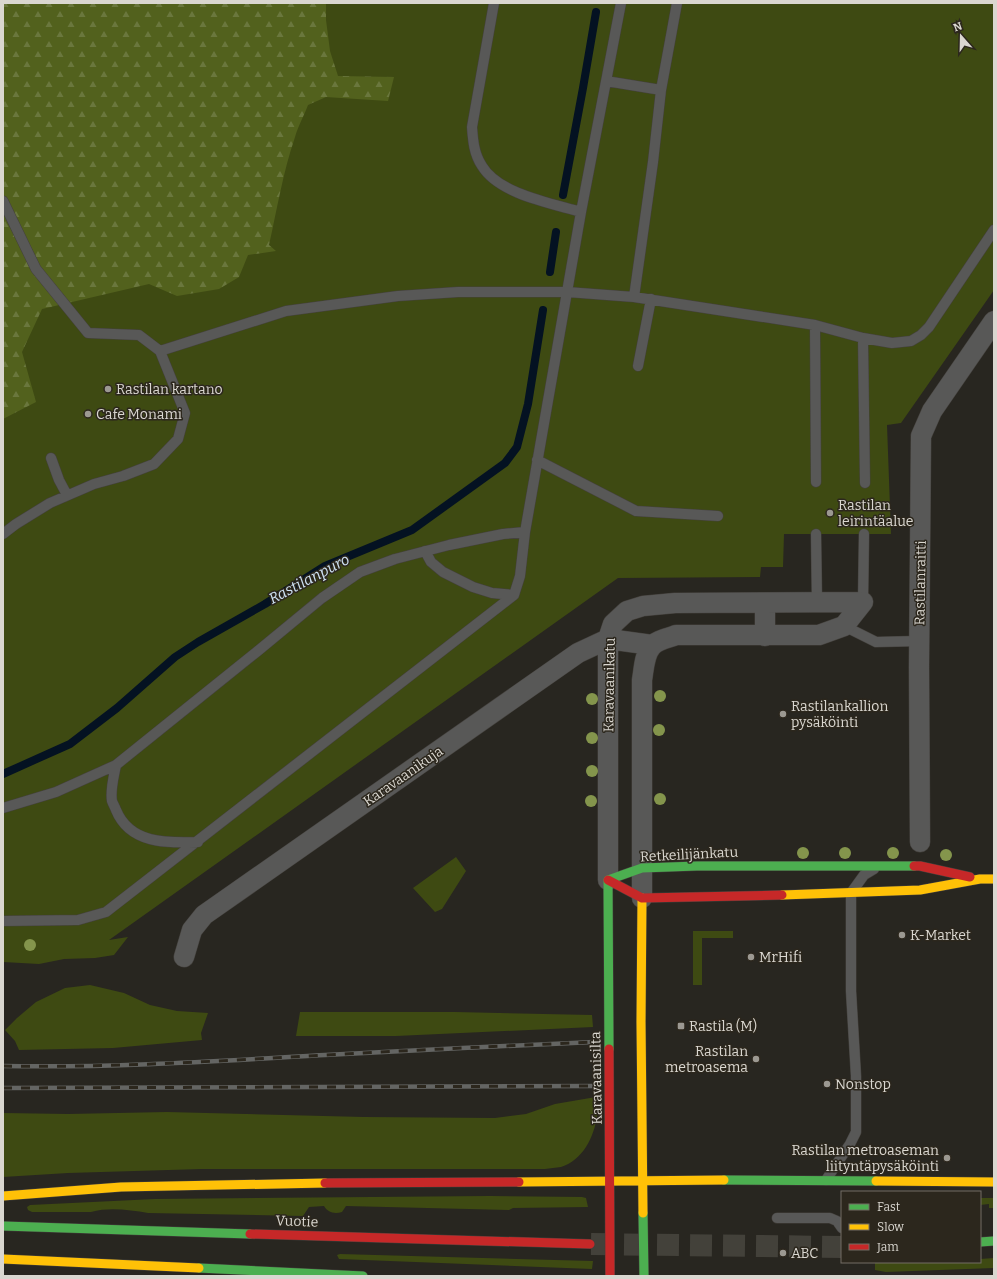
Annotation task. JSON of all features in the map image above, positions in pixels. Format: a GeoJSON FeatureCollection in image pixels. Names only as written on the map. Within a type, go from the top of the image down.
{"type":"FeatureCollection","features":[{"type":"Feature","properties":{"kind":"main road","name":"Retkeilijänkatu"},"geometry":{"type":"LineString","coordinates":[[608,880],[642,868],[697,866],[880,865],[920,866],[980,879]]}},
{"type":"Feature","properties":{"kind":"main road","name":"Retkeilijänkatu"},"geometry":{"type":"LineString","coordinates":[[608,880],[642,898],[920,890],[980,879],[994,878]]}},
{"type":"Feature","properties":{"kind":"main road","name":"Karavaanisilta"},"geometry":{"type":"LineString","coordinates":[[608,880],[611,1181],[610,1276]]}},
{"type":"Feature","properties":{"kind":"main road"},"geometry":{"type":"LineString","coordinates":[[642,898],[641,1022],[644,1276]]}},
{"type":"Feature","properties":{"kind":"main road"},"geometry":{"type":"LineString","coordinates":[[3,1196],[121,1187],[300,1183],[826,1180],[994,1182]]}},
{"type":"Feature","properties":{"kind":"main road","name":"Vuotie"},"geometry":{"type":"LineString","coordinates":[[3,1226],[590,1244]]}},
{"type":"Feature","properties":{"kind":"main road"},"geometry":{"type":"LineString","coordinates":[[981,1242],[994,1241]]}},
{"type":"Feature","properties":{"kind":"main road"},"geometry":{"type":"LineString","coordinates":[[3,1259],[363,1276]]}},
{"type":"Feature","properties":{"kind":"street","name":"Rastilanraitti"},"geometry":{"type":"LineString","coordinates":[[920,842],[919,641],[921,436],[932,411],[994,321]]}},
{"type":"Feature","properties":{"kind":"street","name":"Karavaanikatu"},"geometry":{"type":"LineString","coordinates":[[608,880],[608,640],[613,624],[627,611],[643,606],[675,603],[863,602]]}},
{"type":"Feature","properties":{"kind":"street"},"geometry":{"type":"LineString","coordinates":[[642,898],[642,680],[645,660],[652,645],[663,639],[676,635],[819,635],[844,626],[863,602]]}},
{"type":"Feature","properties":{"kind":"street"},"geometry":{"type":"LineString","coordinates":[[765,603],[765,636]]}},
{"type":"Feature","properties":{"kind":"street","name":"Karavaanikuja"},"geometry":{"type":"LineString","coordinates":[[184,957],[192,930],[204,915],[578,653],[608,640],[652,645]]}},
{"type":"Feature","properties":{"kind":"lane"},"geometry":{"type":"LineString","coordinates":[[494,3],[472,127],[473,142],[476,152],[482,166],[486,171],[495,180],[510,190],[581,212]]}},
{"type":"Feature","properties":{"kind":"lane"},"geometry":{"type":"LineString","coordinates":[[3,921],[78,920],[106,912],[514,595],[520,576],[525,532],[537,460],[581,212],[621,3]]}},
{"type":"Feature","properties":{"kind":"lane"},"geometry":{"type":"LineString","coordinates":[[634,297],[653,162],[661,90],[677,3]]}},
{"type":"Feature","properties":{"kind":"lane"},"geometry":{"type":"LineString","coordinates":[[606,80],[661,90]]}},
{"type":"Feature","properties":{"kind":"lane"},"geometry":{"type":"LineString","coordinates":[[3,201],[36,269],[88,333],[139,335],[160,351],[185,413],[178,439],[154,464],[123,476],[94,484],[67,495],[50,503],[3,534]]}},
{"type":"Feature","properties":{"kind":"lane"},"geometry":{"type":"LineString","coordinates":[[160,351],[286,311],[398,296],[443,293],[567,292],[634,297],[815,325],[863,338],[892,343],[911,341],[921,335],[929,327],[994,230]]}},
{"type":"Feature","properties":{"kind":"lane"},"geometry":{"type":"LineString","coordinates":[[638,366],[651,299]]}},
{"type":"Feature","properties":{"kind":"lane"},"geometry":{"type":"LineString","coordinates":[[815,325],[816,482]]}},
{"type":"Feature","properties":{"kind":"lane"},"geometry":{"type":"LineString","coordinates":[[863,338],[865,483]]}},
{"type":"Feature","properties":{"kind":"lane"},"geometry":{"type":"LineString","coordinates":[[51,458],[59,480],[67,495]]}},
{"type":"Feature","properties":{"kind":"lane"},"geometry":{"type":"LineString","coordinates":[[537,460],[636,511],[718,516]]}},
{"type":"Feature","properties":{"kind":"lane"},"geometry":{"type":"LineString","coordinates":[[3,808],[56,792],[116,765],[322,598],[360,572],[394,559],[425,551],[503,534],[525,532]]}},
{"type":"Feature","properties":{"kind":"lane"},"geometry":{"type":"LineString","coordinates":[[816,534],[817,603]]}},
{"type":"Feature","properties":{"kind":"lane"},"geometry":{"type":"LineString","coordinates":[[863,602],[864,534]]}},
{"type":"Feature","properties":{"kind":"lane"},"geometry":{"type":"LineString","coordinates":[[425,551],[431,562],[443,572],[472,587],[492,593],[514,595]]}},
{"type":"Feature","properties":{"kind":"lane"},"geometry":{"type":"LineString","coordinates":[[844,626],[876,642],[919,641]]}},
{"type":"Feature","properties":{"kind":"lane"},"geometry":{"type":"LineString","coordinates":[[116,765],[112,785],[112,801],[119,817],[131,831],[144,838],[172,843],[198,842]]}},
{"type":"Feature","properties":{"kind":"lane"},"geometry":{"type":"LineString","coordinates":[[826,1180],[850,1144],[856,1132],[856,1076],[851,991],[851,893],[864,875],[880,865]]}},
{"type":"Feature","properties":{"kind":"lane"},"geometry":{"type":"LineString","coordinates":[[777,1218],[830,1218],[838,1221],[841,1226]]}},
{"type":"Feature","properties":{"kind":"green space"},"geometry":{"type":"Polygon","coordinates":[[[3,3],[994,3],[994,290],[901,423],[887,425],[891,534],[784,534],[783,567],[761,567],[760,577],[618,578],[109,940],[128,937],[114,955],[95,958],[64,959],[39,964],[3,962],[3,3]]]}},
{"type":"Feature","properties":{"kind":"green space"},"geometry":{"type":"Polygon","coordinates":[[[3,3],[326,3],[326,20],[330,51],[338,76],[394,77],[388,101],[326,97],[308,105],[296,133],[280,191],[269,245],[276,251],[248,255],[239,277],[219,289],[177,296],[149,284],[42,309],[22,352],[36,402],[3,419],[3,3]]]}},
{"type":"Feature","properties":{"kind":"green space"},"geometry":{"type":"Polygon","coordinates":[[[456,857],[466,871],[442,909],[435,912],[413,888],[456,857]]]}},
{"type":"Feature","properties":{"kind":"green space"},"geometry":{"type":"Polygon","coordinates":[[[693,931],[733,931],[733,938],[702,938],[702,985],[693,985],[693,931]]]}},
{"type":"Feature","properties":{"kind":"green space"},"geometry":{"type":"Polygon","coordinates":[[[90,985],[124,993],[150,1005],[177,1011],[208,1013],[201,1033],[202,1040],[113,1048],[19,1050],[15,1041],[5,1030],[17,1018],[36,1002],[65,988],[90,985]]]}},
{"type":"Feature","properties":{"kind":"green space"},"geometry":{"type":"Polygon","coordinates":[[[300,1012],[455,1012],[592,1015],[593,1027],[396,1036],[296,1036],[300,1012]]]}},
{"type":"Feature","properties":{"kind":"green space"},"geometry":{"type":"Polygon","coordinates":[[[596,1097],[597,1116],[590,1140],[575,1159],[569,1164],[561,1167],[545,1169],[202,1169],[68,1173],[3,1177],[3,1113],[68,1114],[167,1112],[364,1117],[495,1118],[526,1114],[555,1104],[596,1097]]]}},
{"type":"Feature","properties":{"kind":"green space"},"geometry":{"type":"Polygon","coordinates":[[[490,1196],[582,1197],[586,1198],[588,1207],[513,1208],[509,1210],[346,1206],[342,1212],[337,1213],[330,1212],[324,1206],[309,1207],[303,1216],[148,1213],[112,1209],[91,1212],[32,1212],[28,1210],[27,1207],[30,1205],[155,1199],[490,1196]]]}},
{"type":"Feature","properties":{"kind":"green space"},"geometry":{"type":"Polygon","coordinates":[[[981,1198],[994,1198],[994,1208],[989,1208],[989,1204],[981,1205],[981,1198]]]}},
{"type":"Feature","properties":{"kind":"green space"},"geometry":{"type":"Polygon","coordinates":[[[337,1255],[593,1261],[592,1269],[339,1259],[337,1255]]]}},
{"type":"Feature","properties":{"kind":"green space"},"geometry":{"type":"Polygon","coordinates":[[[994,1258],[994,1268],[886,1272],[875,1270],[875,1263],[981,1263],[981,1259],[994,1258]]]}},
{"type":"Feature","properties":{"kind":"waterway"},"geometry":{"type":"LineString","coordinates":[[563,195],[596,12]]}},
{"type":"Feature","properties":{"kind":"waterway"},"geometry":{"type":"LineString","coordinates":[[550,272],[556,232]]}},
{"type":"Feature","properties":{"kind":"waterway","name":"Rastilanpuro"},"geometry":{"type":"LineString","coordinates":[[3,774],[70,744],[117,708],[175,657],[198,642],[265,604],[325,566],[412,530],[505,463],[517,447],[528,404],[543,310]]}},
{"type":"Feature","properties":{"kind":"tunnel"},"geometry":{"type":"LineString","coordinates":[[591,1244],[841,1247]]}},
{"type":"Feature","properties":{"kind":"railway"},"geometry":{"type":"LineString","coordinates":[[3,1066],[164,1064],[392,1051],[594,1042]]}},
{"type":"Feature","properties":{"kind":"railway"},"geometry":{"type":"LineString","coordinates":[[3,1088],[596,1086]]}},
{"type":"Feature","properties":{"kind":"traffic: fast"},"geometry":{"type":"LineString","coordinates":[[608,880],[642,868],[697,866],[914,866]]}},
{"type":"Feature","properties":{"kind":"traffic: fast"},"geometry":{"type":"LineString","coordinates":[[608,880],[609,1049]]}},
{"type":"Feature","properties":{"kind":"traffic: fast"},"geometry":{"type":"LineString","coordinates":[[724,1180],[876,1181]]}},
{"type":"Feature","properties":{"kind":"traffic: fast"},"geometry":{"type":"LineString","coordinates":[[643,1213],[644,1276]]}},
{"type":"Feature","properties":{"kind":"traffic: fast"},"geometry":{"type":"LineString","coordinates":[[3,1226],[250,1234]]}},
{"type":"Feature","properties":{"kind":"traffic: fast"},"geometry":{"type":"LineString","coordinates":[[981,1242],[994,1241]]}},
{"type":"Feature","properties":{"kind":"traffic: fast"},"geometry":{"type":"LineString","coordinates":[[199,1268],[363,1276]]}},
{"type":"Feature","properties":{"kind":"traffic: slow"},"geometry":{"type":"LineString","coordinates":[[782,895],[920,890],[980,879],[994,879]]}},
{"type":"Feature","properties":{"kind":"traffic: slow"},"geometry":{"type":"LineString","coordinates":[[642,898],[641,1022],[643,1213]]}},
{"type":"Feature","properties":{"kind":"traffic: slow"},"geometry":{"type":"LineString","coordinates":[[519,1182],[724,1180]]}},
{"type":"Feature","properties":{"kind":"traffic: slow"},"geometry":{"type":"LineString","coordinates":[[876,1181],[994,1182]]}},
{"type":"Feature","properties":{"kind":"traffic: slow"},"geometry":{"type":"LineString","coordinates":[[3,1196],[121,1187],[325,1183]]}},
{"type":"Feature","properties":{"kind":"traffic: slow"},"geometry":{"type":"LineString","coordinates":[[3,1259],[199,1268]]}},
{"type":"Feature","properties":{"kind":"traffic: jam"},"geometry":{"type":"LineString","coordinates":[[914,866],[970,877]]}},
{"type":"Feature","properties":{"kind":"traffic: jam"},"geometry":{"type":"LineString","coordinates":[[608,880],[642,898],[782,895]]}},
{"type":"Feature","properties":{"kind":"traffic: jam"},"geometry":{"type":"LineString","coordinates":[[609,1049],[610,1276]]}},
{"type":"Feature","properties":{"kind":"traffic: jam"},"geometry":{"type":"LineString","coordinates":[[325,1183],[519,1182]]}},
{"type":"Feature","properties":{"kind":"traffic: jam"},"geometry":{"type":"LineString","coordinates":[[250,1234],[590,1244]]}},
{"type":"Feature","properties":{"kind":"place","name":"Rastilan kartano"},"geometry":{"type":"Point","coordinates":[108,389]}},
{"type":"Feature","properties":{"kind":"place","name":"Cafe Monami"},"geometry":{"type":"Point","coordinates":[88,414]}},
{"type":"Feature","properties":{"kind":"place","name":"Rastilan leirintäalue"},"geometry":{"type":"Point","coordinates":[830,513]}},
{"type":"Feature","properties":{"kind":"place","name":"Rastilankallion pysäköinti"},"geometry":{"type":"Point","coordinates":[783,714]}},
{"type":"Feature","properties":{"kind":"place","name":"K-Market"},"geometry":{"type":"Point","coordinates":[902,935]}},
{"type":"Feature","properties":{"kind":"place","name":"MrHifi"},"geometry":{"type":"Point","coordinates":[751,957]}},
{"type":"Feature","properties":{"kind":"place","name":"Rastila (M)"},"geometry":{"type":"Point","coordinates":[681,1026]}},
{"type":"Feature","properties":{"kind":"place","name":"Rastilan metroasema"},"geometry":{"type":"Point","coordinates":[756,1059]}},
{"type":"Feature","properties":{"kind":"place","name":"Nonstop"},"geometry":{"type":"Point","coordinates":[827,1084]}},
{"type":"Feature","properties":{"kind":"place","name":"Rastilan metroaseman liityntäpysäköinti"},"geometry":{"type":"Point","coordinates":[947,1158]}},
{"type":"Feature","properties":{"kind":"place","name":"ABC"},"geometry":{"type":"Point","coordinates":[783,1253]}}]}
